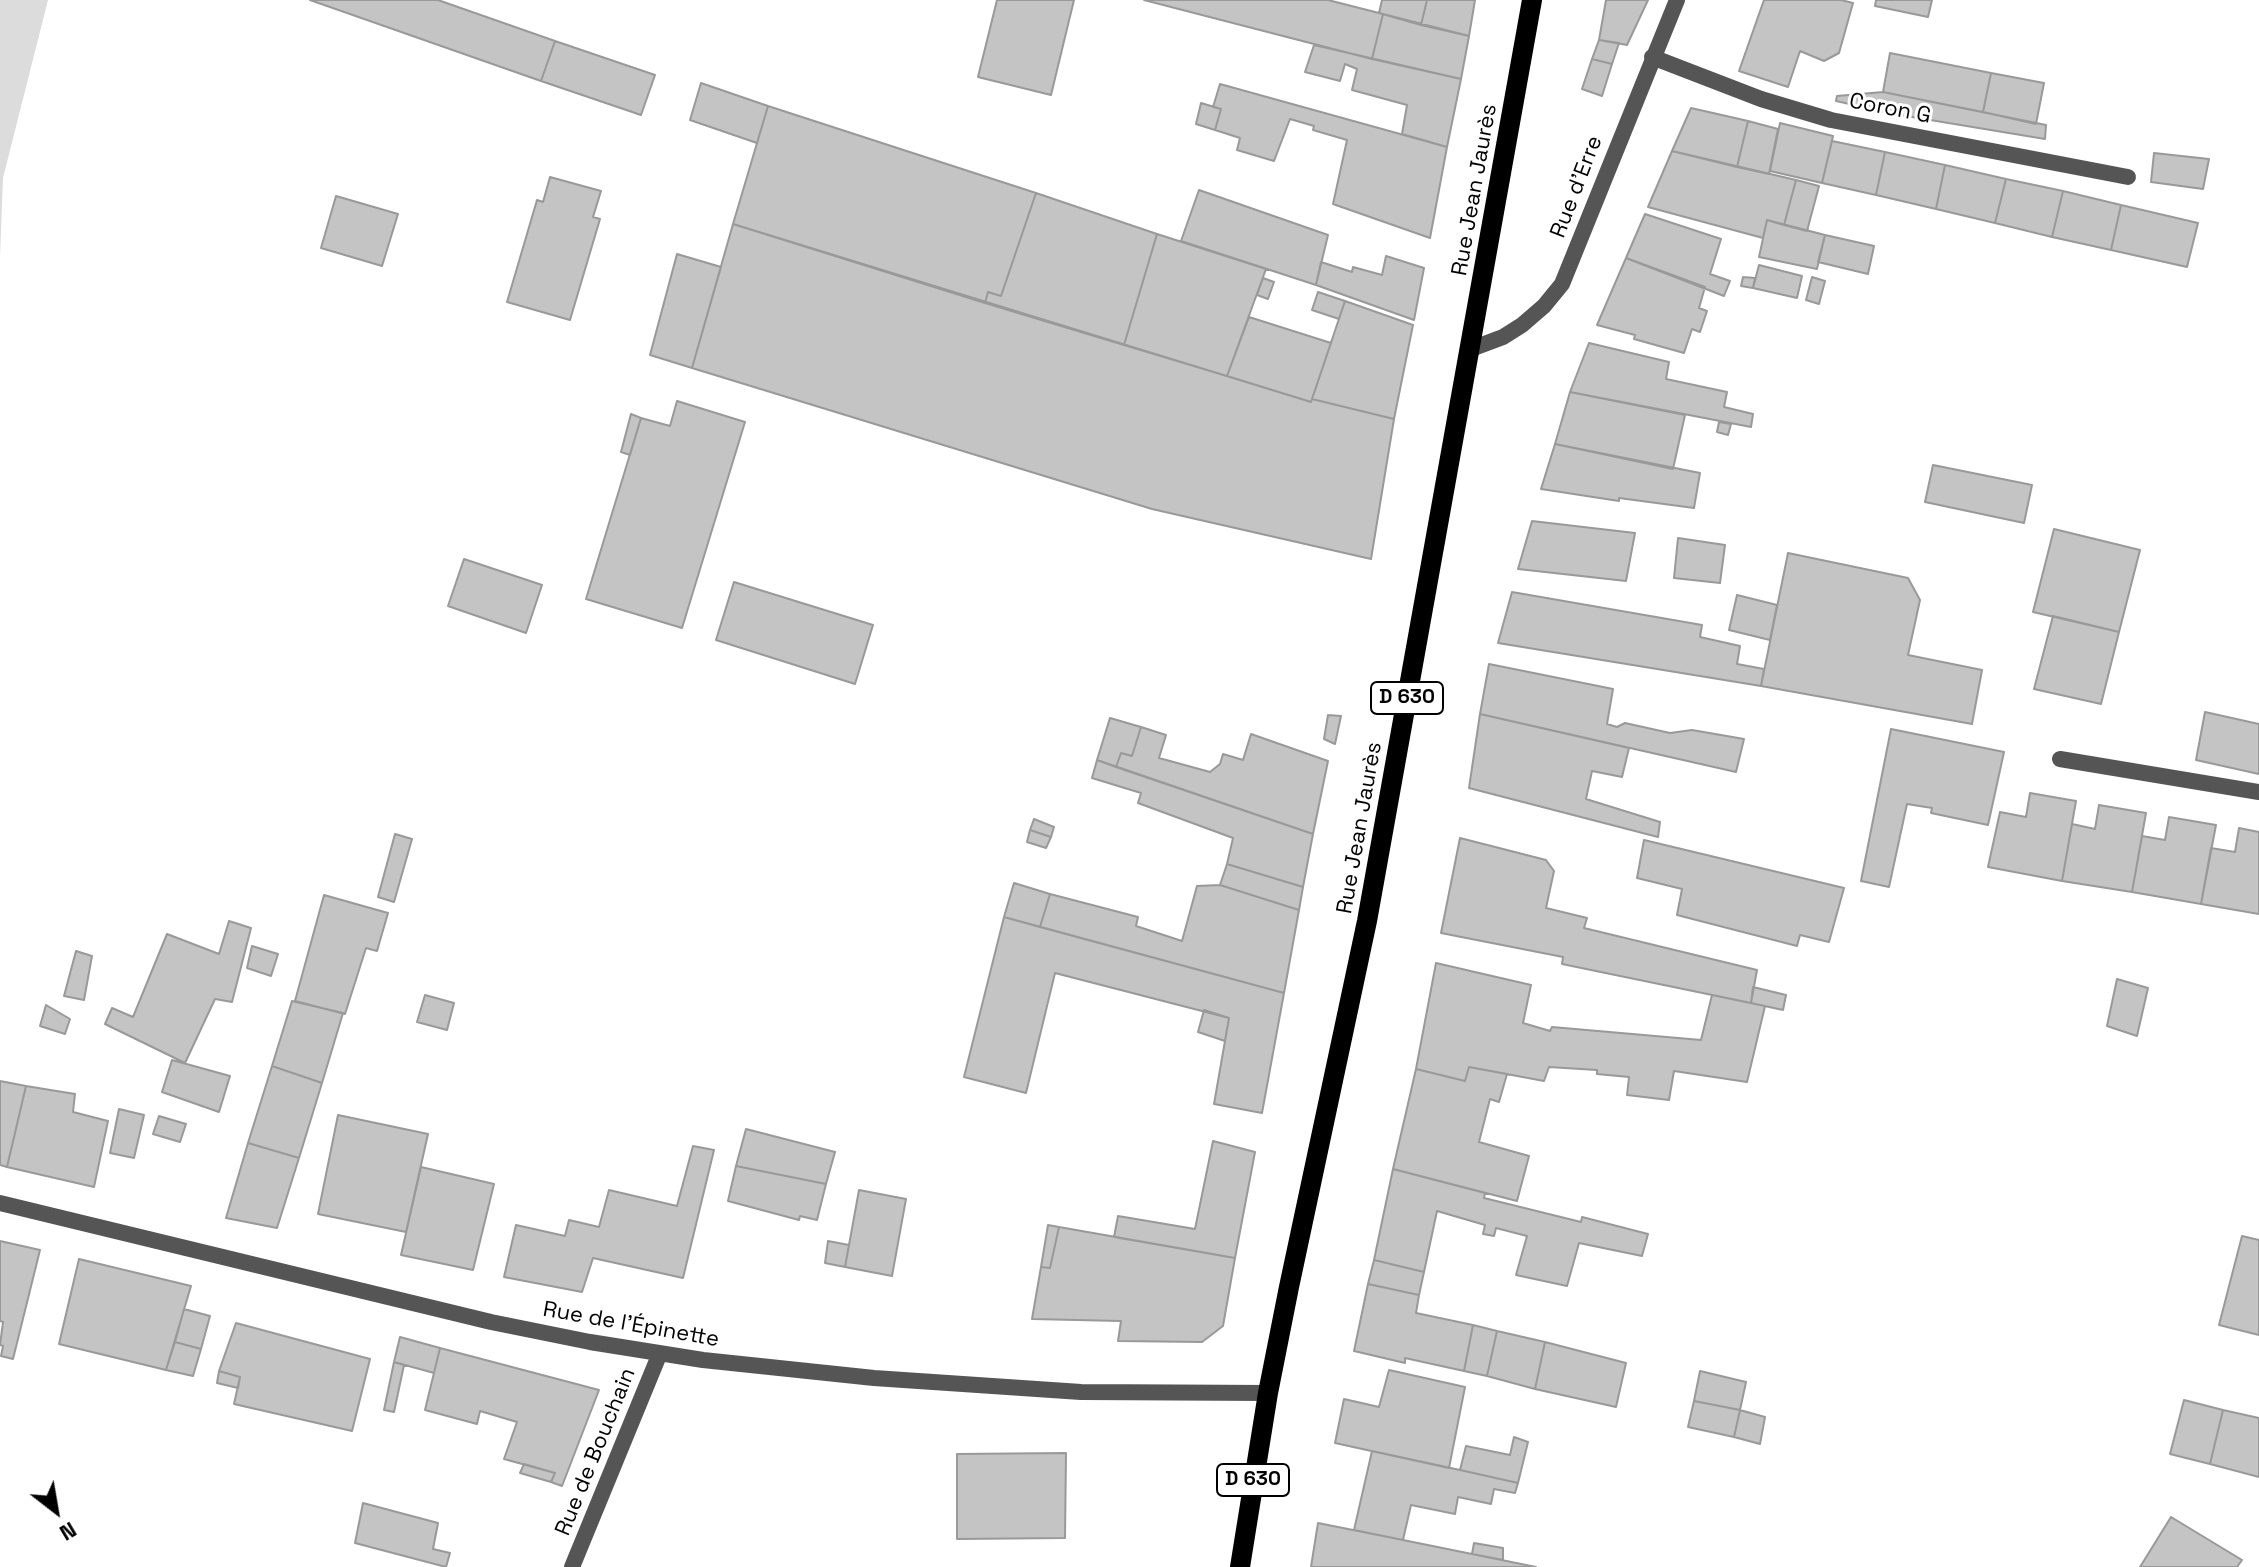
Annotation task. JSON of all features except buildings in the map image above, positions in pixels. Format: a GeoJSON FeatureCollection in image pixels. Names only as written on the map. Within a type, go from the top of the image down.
{"type":"FeatureCollection","features":[{"type":"Feature","properties":{"kind":"main road","name":"Rue Jean Jaurès"},"geometry":{"type":"LineString","coordinates":[[1240,1567],[1268,1393],[1367,921],[1532,0]]}},
{"type":"Feature","properties":{"kind":"street","name":"Rue d'Erre"},"geometry":{"type":"LineString","coordinates":[[1471,349],[1503,337],[1522,325],[1544,306],[1562,284],[1677,0]]}},
{"type":"Feature","properties":{"kind":"street","name":"Coron G"},"geometry":{"type":"LineString","coordinates":[[1652,57],[1761,99],[1831,120],[2128,177]]}},
{"type":"Feature","properties":{"kind":"street"},"geometry":{"type":"LineString","coordinates":[[2060,759],[2259,792]]}},
{"type":"Feature","properties":{"kind":"street","name":"Rue de l'Épinette"},"geometry":{"type":"LineString","coordinates":[[0,1203],[491,1322],[738,1365],[1040,1390],[1268,1393]]}},
{"type":"Feature","properties":{"kind":"street","name":"Rue de Bouchain"},"geometry":{"type":"LineString","coordinates":[[572,1567],[660,1353]]}},
{"type":"Feature","properties":{"kind":"shaded area"},"geometry":{"type":"Polygon","coordinates":[[[0,0],[48,0],[3,178],[0,257],[0,0]]]}}]}
